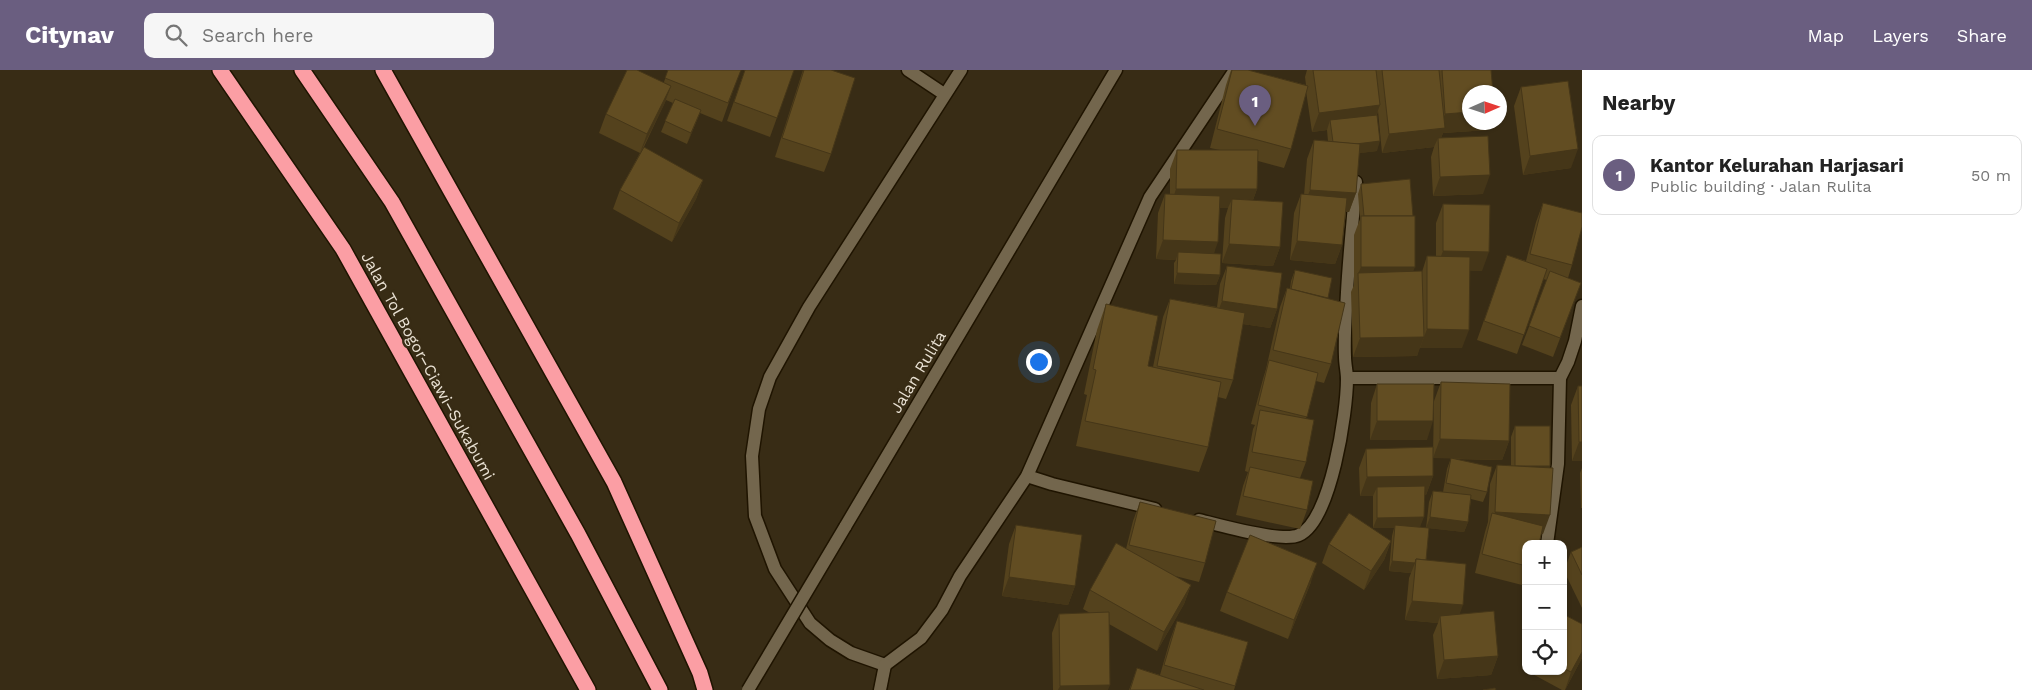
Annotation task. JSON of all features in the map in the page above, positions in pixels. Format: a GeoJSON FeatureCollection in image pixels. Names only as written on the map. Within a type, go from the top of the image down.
{"type":"FeatureCollection","features":[{"type":"Feature","properties":{"kind":"highway","name":"Jalan Tol Bogor–Ciawi–Sukabumi"},"geometry":{"type":"LineString","coordinates":[[220,70],[343,249],[588,690]]}},
{"type":"Feature","properties":{"kind":"highway"},"geometry":{"type":"LineString","coordinates":[[302,70],[392,202],[578,534],[660,690]]}},
{"type":"Feature","properties":{"kind":"highway"},"geometry":{"type":"LineString","coordinates":[[383,70],[614,482],[700,673],[705,690]]}},
{"type":"Feature","properties":{"kind":"street"},"geometry":{"type":"LineString","coordinates":[[908,70],[944,94]]}},
{"type":"Feature","properties":{"kind":"street"},"geometry":{"type":"LineString","coordinates":[[885,665],[851,652],[830,640],[810,623],[775,569],[755,516],[752,456],[759,409],[770,377],[809,307],[961,70]]}},
{"type":"Feature","properties":{"kind":"street","name":"Jalan Rulita"},"geometry":{"type":"LineString","coordinates":[[748,690],[1116,70]]}},
{"type":"Feature","properties":{"kind":"street"},"geometry":{"type":"LineString","coordinates":[[880,690],[885,665],[921,638],[942,610],[960,576],[1027,476],[1150,197],[1235,70]]}},
{"type":"Feature","properties":{"kind":"street"},"geometry":{"type":"LineString","coordinates":[[1187,517],[1241,530],[1288,538],[1298,536],[1305,531],[1319,512],[1333,472],[1342,435],[1347,378],[1345,357],[1347,292],[1357,164]]}},
{"type":"Feature","properties":{"kind":"street"},"geometry":{"type":"LineString","coordinates":[[1548,540],[1558,464],[1560,378],[1575,341],[1582,306]]}},
{"type":"Feature","properties":{"kind":"street"},"geometry":{"type":"LineString","coordinates":[[1347,378],[1560,378]]}},
{"type":"Feature","properties":{"kind":"street"},"geometry":{"type":"LineString","coordinates":[[1027,476],[1170,513]]}},
{"type":"Feature","properties":{"kind":"building"},"geometry":{"type":"Polygon","coordinates":[[[627,70],[637,70],[671,86],[647,134],[606,114],[627,70]]]}},
{"type":"Feature","properties":{"kind":"building"},"geometry":{"type":"Polygon","coordinates":[[[668,70],[741,70],[728,103],[665,78],[668,70]]]}},
{"type":"Feature","properties":{"kind":"building"},"geometry":{"type":"Polygon","coordinates":[[[745,70],[794,70],[777,118],[734,102],[745,70]]]}},
{"type":"Feature","properties":{"kind":"building"},"geometry":{"type":"Polygon","coordinates":[[[804,70],[831,70],[855,78],[831,154],[782,138],[804,70]]]}},
{"type":"Feature","properties":{"kind":"building"},"geometry":{"type":"Polygon","coordinates":[[[1232,70],[1248,70],[1308,86],[1291,149],[1217,129],[1232,70]]]}},
{"type":"Feature","properties":{"kind":"building"},"geometry":{"type":"Polygon","coordinates":[[[1313,70],[1376,70],[1380,105],[1319,113],[1313,70]]]}},
{"type":"Feature","properties":{"kind":"building"},"geometry":{"type":"Polygon","coordinates":[[[1382,70],[1439,70],[1445,128],[1389,134],[1382,70]]]}},
{"type":"Feature","properties":{"kind":"building"},"geometry":{"type":"Polygon","coordinates":[[[1442,70],[1491,70],[1492,85],[1462,85],[1462,113],[1445,114],[1442,70]]]}},
{"type":"Feature","properties":{"kind":"building"},"geometry":{"type":"Polygon","coordinates":[[[1568,81],[1578,149],[1530,156],[1521,87],[1568,81]]]}},
{"type":"Feature","properties":{"kind":"building"},"geometry":{"type":"Polygon","coordinates":[[[675,99],[701,110],[691,133],[665,121],[675,99]]]}},
{"type":"Feature","properties":{"kind":"building"},"geometry":{"type":"Polygon","coordinates":[[[1377,115],[1380,141],[1356,144],[1333,142],[1330,120],[1377,115]]]}},
{"type":"Feature","properties":{"kind":"building"},"geometry":{"type":"Polygon","coordinates":[[[1488,136],[1490,175],[1440,177],[1438,138],[1488,136]]]}},
{"type":"Feature","properties":{"kind":"building"},"geometry":{"type":"Polygon","coordinates":[[[1314,140],[1360,144],[1356,193],[1310,190],[1314,140]]]}},
{"type":"Feature","properties":{"kind":"building"},"geometry":{"type":"Polygon","coordinates":[[[644,147],[703,180],[679,223],[620,190],[644,147]]]}},
{"type":"Feature","properties":{"kind":"building"},"geometry":{"type":"Polygon","coordinates":[[[1177,150],[1258,150],[1257,189],[1176,189],[1177,150]]]}},
{"type":"Feature","properties":{"kind":"building"},"geometry":{"type":"Polygon","coordinates":[[[1410,179],[1413,216],[1364,216],[1361,184],[1410,179]]]}},
{"type":"Feature","properties":{"kind":"building"},"geometry":{"type":"Polygon","coordinates":[[[1165,194],[1220,196],[1218,242],[1163,240],[1165,194]]]}},
{"type":"Feature","properties":{"kind":"building"},"geometry":{"type":"Polygon","coordinates":[[[1301,194],[1347,198],[1342,245],[1297,241],[1301,194]]]}},
{"type":"Feature","properties":{"kind":"building"},"geometry":{"type":"Polygon","coordinates":[[[1232,199],[1283,202],[1280,247],[1229,244],[1232,199]]]}},
{"type":"Feature","properties":{"kind":"building"},"geometry":{"type":"Polygon","coordinates":[[[1543,203],[1582,213],[1582,227],[1572,265],[1530,254],[1543,203]]]}},
{"type":"Feature","properties":{"kind":"building"},"geometry":{"type":"Polygon","coordinates":[[[1443,204],[1490,205],[1489,252],[1443,251],[1443,204]]]}},
{"type":"Feature","properties":{"kind":"building"},"geometry":{"type":"Polygon","coordinates":[[[1361,216],[1415,216],[1415,267],[1361,267],[1361,216]]]}},
{"type":"Feature","properties":{"kind":"building"},"geometry":{"type":"Polygon","coordinates":[[[1178,252],[1221,254],[1220,275],[1177,273],[1178,252]]]}},
{"type":"Feature","properties":{"kind":"building"},"geometry":{"type":"Polygon","coordinates":[[[1507,255],[1547,269],[1524,335],[1484,321],[1507,255]]]}},
{"type":"Feature","properties":{"kind":"building"},"geometry":{"type":"Polygon","coordinates":[[[1427,256],[1470,257],[1469,330],[1427,329],[1427,256]]]}},
{"type":"Feature","properties":{"kind":"building"},"geometry":{"type":"Polygon","coordinates":[[[1227,266],[1282,273],[1277,309],[1222,301],[1227,266]]]}},
{"type":"Feature","properties":{"kind":"building"},"geometry":{"type":"Polygon","coordinates":[[[1295,270],[1332,278],[1328,298],[1291,289],[1295,270]]]}},
{"type":"Feature","properties":{"kind":"building"},"geometry":{"type":"Polygon","coordinates":[[[1422,271],[1424,337],[1360,338],[1358,273],[1422,271]]]}},
{"type":"Feature","properties":{"kind":"building"},"geometry":{"type":"Polygon","coordinates":[[[1550,271],[1581,283],[1560,338],[1529,326],[1550,271]]]}},
{"type":"Feature","properties":{"kind":"building"},"geometry":{"type":"Polygon","coordinates":[[[1287,288],[1345,303],[1331,364],[1273,350],[1287,288]]]}},
{"type":"Feature","properties":{"kind":"building"},"geometry":{"type":"Polygon","coordinates":[[[1170,299],[1245,313],[1233,380],[1157,366],[1170,299]]]}},
{"type":"Feature","properties":{"kind":"building"},"geometry":{"type":"Polygon","coordinates":[[[1106,304],[1158,316],[1148,366],[1221,382],[1208,447],[1085,421],[1096,370],[1093,369],[1106,304]]]}},
{"type":"Feature","properties":{"kind":"building"},"geometry":{"type":"Polygon","coordinates":[[[1269,360],[1318,373],[1307,417],[1258,405],[1269,360]]]}},
{"type":"Feature","properties":{"kind":"building"},"geometry":{"type":"Polygon","coordinates":[[[1441,382],[1510,384],[1509,441],[1440,439],[1441,382]]]}},
{"type":"Feature","properties":{"kind":"building"},"geometry":{"type":"Polygon","coordinates":[[[1377,384],[1434,384],[1433,421],[1377,421],[1377,384]]]}},
{"type":"Feature","properties":{"kind":"building"},"geometry":{"type":"Polygon","coordinates":[[[1578,386],[1582,386],[1582,442],[1579,442],[1578,386]]]}},
{"type":"Feature","properties":{"kind":"building"},"geometry":{"type":"Polygon","coordinates":[[[1260,410],[1314,420],[1306,462],[1252,452],[1260,410]]]}},
{"type":"Feature","properties":{"kind":"building"},"geometry":{"type":"Polygon","coordinates":[[[1515,426],[1550,426],[1550,466],[1515,466],[1515,426]]]}},
{"type":"Feature","properties":{"kind":"building"},"geometry":{"type":"Polygon","coordinates":[[[1433,447],[1433,476],[1367,477],[1366,449],[1433,447]]]}},
{"type":"Feature","properties":{"kind":"building"},"geometry":{"type":"Polygon","coordinates":[[[1451,458],[1492,467],[1487,492],[1446,483],[1451,458]]]}},
{"type":"Feature","properties":{"kind":"building"},"geometry":{"type":"Polygon","coordinates":[[[1497,465],[1553,468],[1550,515],[1495,512],[1497,465]]]}},
{"type":"Feature","properties":{"kind":"building"},"geometry":{"type":"Polygon","coordinates":[[[1250,467],[1313,481],[1307,510],[1243,496],[1250,467]]]}},
{"type":"Feature","properties":{"kind":"building"},"geometry":{"type":"Polygon","coordinates":[[[1425,486],[1424,517],[1377,518],[1377,487],[1425,486]]]}},
{"type":"Feature","properties":{"kind":"building"},"geometry":{"type":"Polygon","coordinates":[[[1433,491],[1471,495],[1468,522],[1430,517],[1433,491]]]}},
{"type":"Feature","properties":{"kind":"building"},"geometry":{"type":"Polygon","coordinates":[[[1140,502],[1216,521],[1205,563],[1129,545],[1140,502]]]}},
{"type":"Feature","properties":{"kind":"building"},"geometry":{"type":"Polygon","coordinates":[[[1349,513],[1391,541],[1371,571],[1329,544],[1349,513]]]}},
{"type":"Feature","properties":{"kind":"building"},"geometry":{"type":"Polygon","coordinates":[[[1492,513],[1543,526],[1540,540],[1522,540],[1522,565],[1482,554],[1492,513]]]}},
{"type":"Feature","properties":{"kind":"building"},"geometry":{"type":"Polygon","coordinates":[[[1016,525],[1082,535],[1075,586],[1009,577],[1016,525]]]}},
{"type":"Feature","properties":{"kind":"building"},"geometry":{"type":"Polygon","coordinates":[[[1395,525],[1429,528],[1426,560],[1416,559],[1415,563],[1392,561],[1395,525]]]}},
{"type":"Feature","properties":{"kind":"building"},"geometry":{"type":"Polygon","coordinates":[[[1250,535],[1317,563],[1294,620],[1227,592],[1250,535]]]}},
{"type":"Feature","properties":{"kind":"building"},"geometry":{"type":"Polygon","coordinates":[[[1116,543],[1191,585],[1164,632],[1090,590],[1116,543]]]}},
{"type":"Feature","properties":{"kind":"building"},"geometry":{"type":"Polygon","coordinates":[[[1582,547],[1582,575],[1571,552],[1582,547]]]}},
{"type":"Feature","properties":{"kind":"building"},"geometry":{"type":"Polygon","coordinates":[[[1416,559],[1466,564],[1463,605],[1412,601],[1416,559]]]}},
{"type":"Feature","properties":{"kind":"building"},"geometry":{"type":"Polygon","coordinates":[[[1494,611],[1498,656],[1444,660],[1440,616],[1494,611]]]}},
{"type":"Feature","properties":{"kind":"building"},"geometry":{"type":"Polygon","coordinates":[[[1109,612],[1110,685],[1060,686],[1059,614],[1109,612]]]}},
{"type":"Feature","properties":{"kind":"building"},"geometry":{"type":"Polygon","coordinates":[[[1567,616],[1582,624],[1582,652],[1571,672],[1567,670],[1567,616]]]}},
{"type":"Feature","properties":{"kind":"building"},"geometry":{"type":"Polygon","coordinates":[[[1177,621],[1248,642],[1235,686],[1164,665],[1177,621]]]}},
{"type":"Feature","properties":{"kind":"building"},"geometry":{"type":"Polygon","coordinates":[[[1137,668],[1204,690],[1130,690],[1137,668]]]}},
{"type":"Feature","properties":{"kind":"place","name":"Kantor Kelurahan Harjasari"},"geometry":{"type":"Point","coordinates":[1255,126]}}]}
